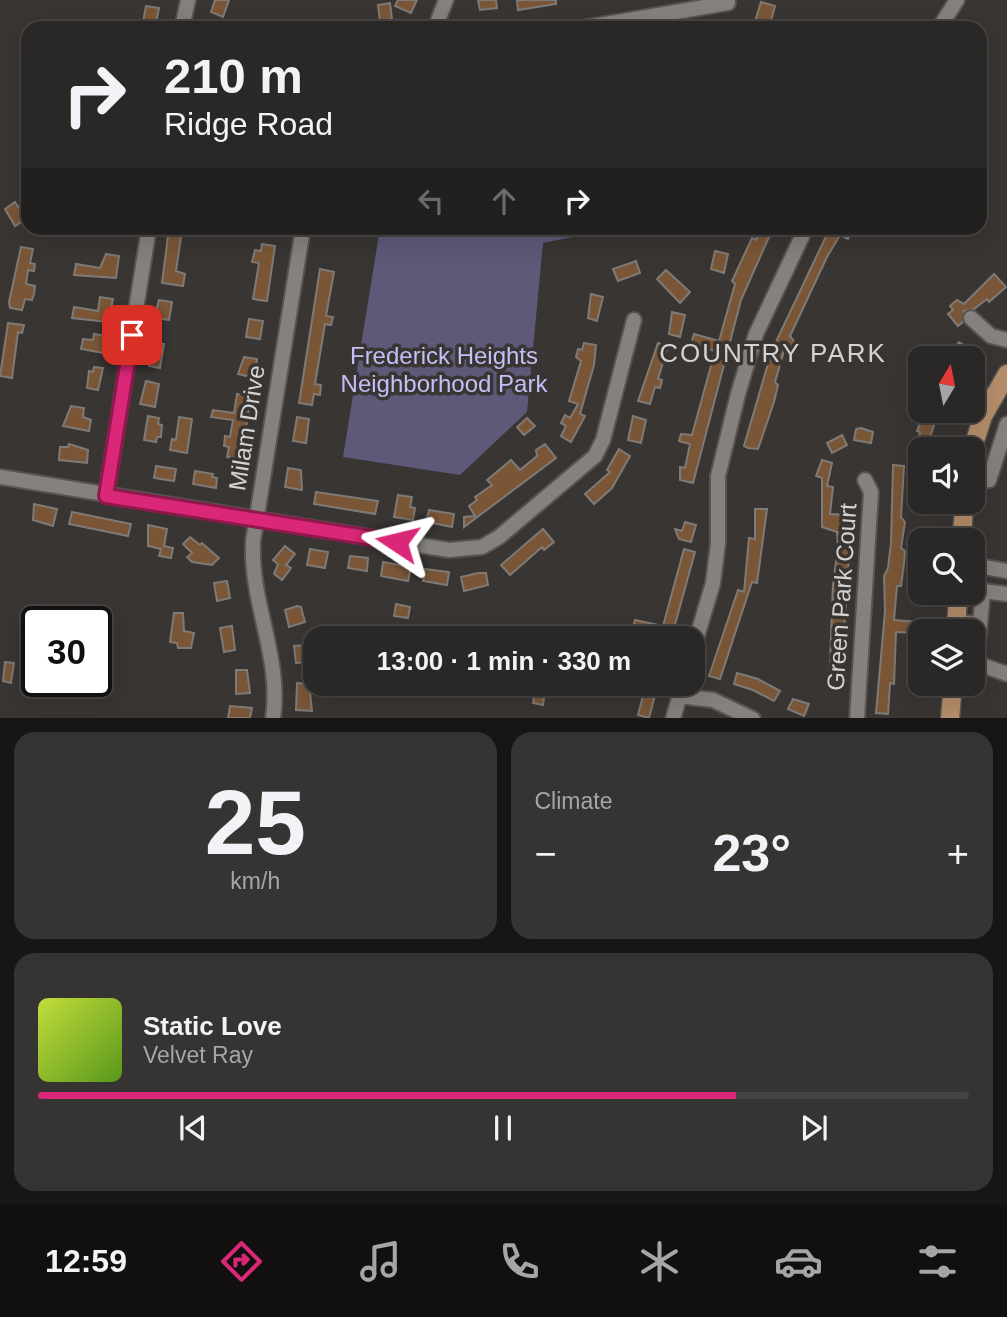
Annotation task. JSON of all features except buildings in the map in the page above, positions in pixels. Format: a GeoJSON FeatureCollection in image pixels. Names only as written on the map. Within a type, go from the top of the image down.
{"type":"FeatureCollection","features":[{"type":"Feature","properties":{"kind":"main road"},"geometry":{"type":"LineString","coordinates":[[985,405],[1001,388]]}},
{"type":"Feature","properties":{"kind":"main road"},"geometry":{"type":"LineString","coordinates":[[950,718],[952,696]]}},
{"type":"Feature","properties":{"kind":"street"},"geometry":{"type":"LineString","coordinates":[[184,21],[188,0]]}},
{"type":"Feature","properties":{"kind":"street"},"geometry":{"type":"LineString","coordinates":[[438,21],[446,0]]}},
{"type":"Feature","properties":{"kind":"street"},"geometry":{"type":"LineString","coordinates":[[944,21],[957,0]]}},
{"type":"Feature","properties":{"kind":"street"},"geometry":{"type":"LineString","coordinates":[[623,21],[728,3]]}},
{"type":"Feature","properties":{"kind":"street"},"geometry":{"type":"LineString","coordinates":[[106,496],[148,235]]}},
{"type":"Feature","properties":{"kind":"street","name":"Milam Drive"},"geometry":{"type":"LineString","coordinates":[[273,718],[273,667],[253,582],[256,519],[302,235]]}},
{"type":"Feature","properties":{"kind":"street"},"geometry":{"type":"LineString","coordinates":[[700,626],[713,583],[718,543],[718,476],[738,394],[756,334],[803,235]]}},
{"type":"Feature","properties":{"kind":"street"},"geometry":{"type":"LineString","coordinates":[[971,318],[991,336],[1007,340]]}},
{"type":"Feature","properties":{"kind":"street"},"geometry":{"type":"LineString","coordinates":[[0,477],[449,550],[482,547],[512,527],[595,456],[603,440],[634,320]]}},
{"type":"Feature","properties":{"kind":"street"},"geometry":{"type":"LineString","coordinates":[[985,480],[989,480],[1007,424]]}},
{"type":"Feature","properties":{"kind":"street","name":"Green Park Court"},"geometry":{"type":"LineString","coordinates":[[857,718],[871,492],[865,480]]}},
{"type":"Feature","properties":{"kind":"street"},"geometry":{"type":"LineString","coordinates":[[985,567],[1007,572]]}},
{"type":"Feature","properties":{"kind":"street"},"geometry":{"type":"LineString","coordinates":[[980,619],[983,591],[1007,594]]}},
{"type":"Feature","properties":{"kind":"street"},"geometry":{"type":"LineString","coordinates":[[985,666],[1007,674]]}},
{"type":"Feature","properties":{"kind":"street"},"geometry":{"type":"LineString","coordinates":[[673,718],[679,696]]}},
{"type":"Feature","properties":{"kind":"street"},"geometry":{"type":"LineString","coordinates":[[700,696],[751,718]]}},
{"type":"Feature","properties":{"kind":"green space","name":"Frederick Heights Neighborhood Park"},"geometry":{"type":"Polygon","coordinates":[[[379,235],[582,235],[543,243],[527,412],[460,475],[343,457],[379,235]]]}},
{"type":"Feature","properties":{"kind":"district","name":"COUNTRY PARK"},"geometry":{"type":"Point","coordinates":[773,353]}},
{"type":"Feature","properties":{"kind":"route"},"geometry":{"type":"LineString","coordinates":[[132,335],[106,496],[397,542]]}}]}
